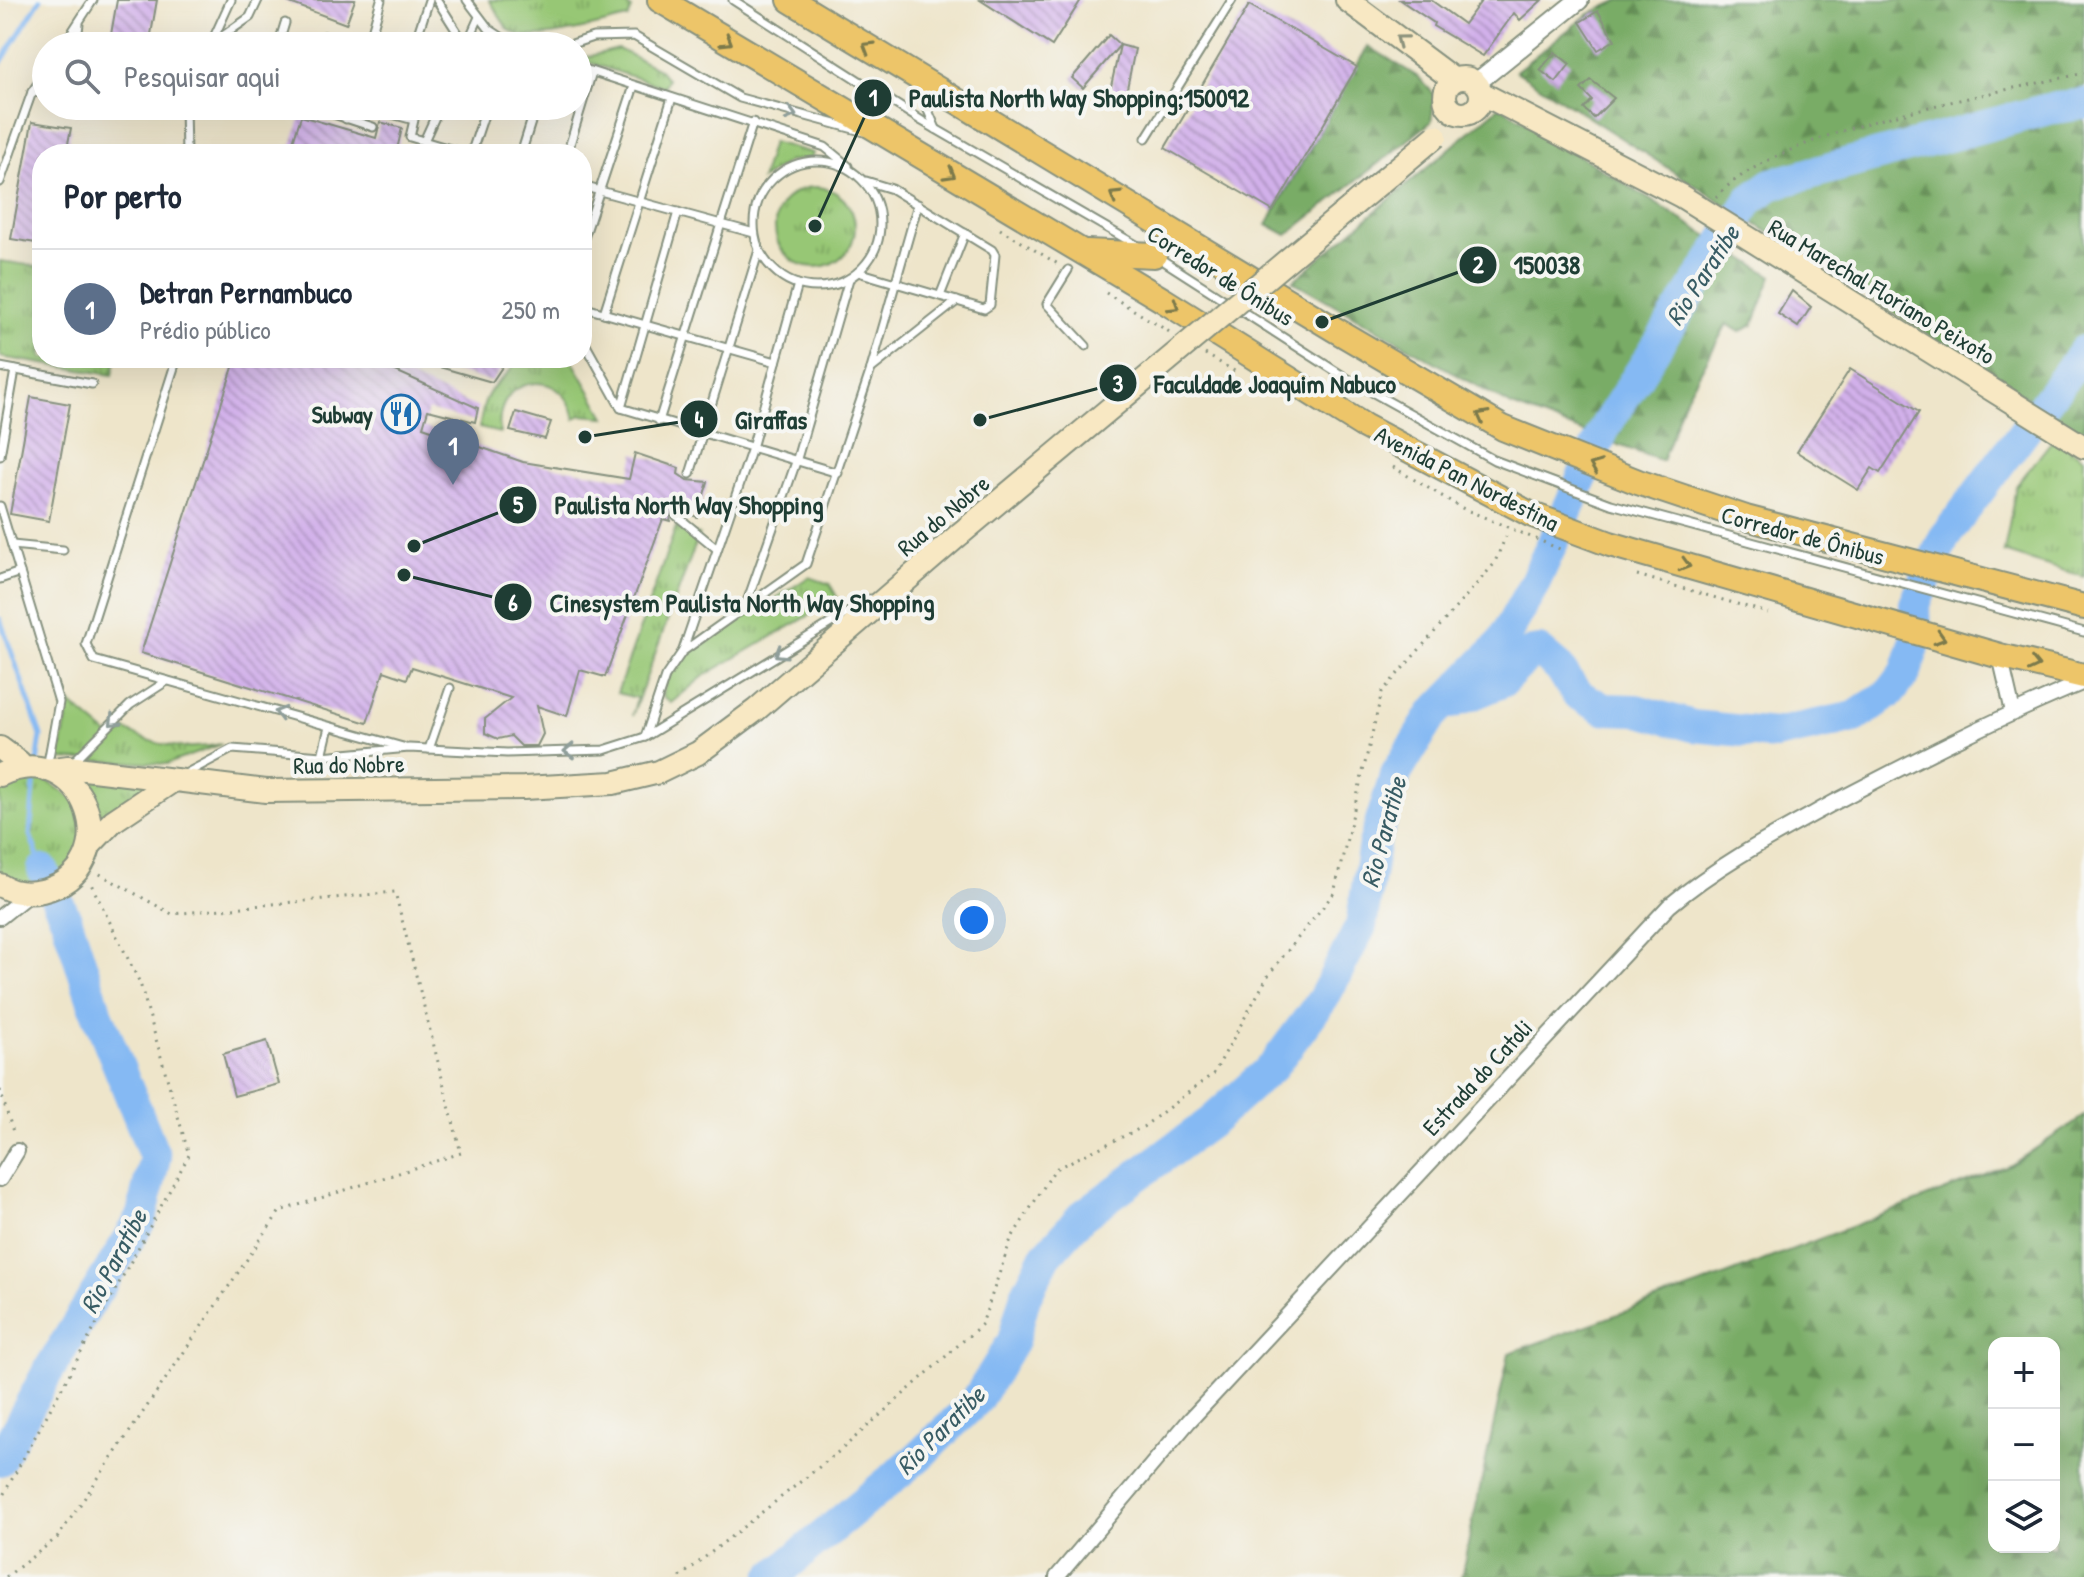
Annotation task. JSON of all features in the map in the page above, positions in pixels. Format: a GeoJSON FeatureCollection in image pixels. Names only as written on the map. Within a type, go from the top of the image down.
{"type":"FeatureCollection","features":[{"type":"Feature","properties":{"kind":"highway","name":"Avenida Pan Nordestina"},"geometry":{"type":"LineString","coordinates":[[660,0],[880,134],[1076,261],[1364,426],[1530,514],[1610,544],[2084,679]]}},
{"type":"Feature","properties":{"kind":"highway"},"geometry":{"type":"LineString","coordinates":[[790,0],[1503,428],[1638,482],[1915,574],[2001,598],[2084,607]]}},
{"type":"Feature","properties":{"kind":"highway"},"geometry":{"type":"LineString","coordinates":[[1076,261],[1154,255]]}},
{"type":"Feature","properties":{"kind":"main road","name":"Rua Marechal Floriano Peixoto"},"geometry":{"type":"LineString","coordinates":[[1347,0],[1471,92],[1710,216],[2084,447]]}},
{"type":"Feature","properties":{"kind":"main road"},"geometry":{"type":"LineString","coordinates":[[1440,133],[1446,90],[1471,92]]}},
{"type":"Feature","properties":{"kind":"main road","name":"Rua do Nobre"},"geometry":{"type":"LineString","coordinates":[[31,767],[266,791],[524,788],[613,783],[659,772],[698,753],[756,710],[960,534],[1440,133],[1471,92]]}},
{"type":"Feature","properties":{"kind":"main road"},"geometry":{"type":"LineString","coordinates":[[0,748],[31,767],[64,778],[78,791],[88,807],[92,826],[80,863]]}},
{"type":"Feature","properties":{"kind":"main road"},"geometry":{"type":"LineString","coordinates":[[0,775],[31,767]]}},
{"type":"Feature","properties":{"kind":"main road"},"geometry":{"type":"LineString","coordinates":[[0,885],[32,893],[52,889],[80,863],[123,813],[174,780]]}},
{"type":"Feature","properties":{"kind":"street"},"geometry":{"type":"LineString","coordinates":[[1471,92],[1579,0]]}},
{"type":"Feature","properties":{"kind":"street"},"geometry":{"type":"LineString","coordinates":[[1992,654],[2013,712]]}},
{"type":"Feature","properties":{"kind":"street","name":"Estrada do Catoli"},"geometry":{"type":"LineString","coordinates":[[1057,1577],[1209,1398],[1669,906],[1714,870],[1763,842],[2013,712],[2084,679]]}},
{"type":"Feature","properties":{"kind":"street"},"geometry":{"type":"LineString","coordinates":[[0,917],[32,893]]}},
{"type":"Feature","properties":{"kind":"street"},"geometry":{"type":"LineString","coordinates":[[0,1179],[17,1151]]}},
{"type":"Feature","properties":{"kind":"lane"},"geometry":{"type":"LineString","coordinates":[[72,32],[93,0]]}},
{"type":"Feature","properties":{"kind":"lane"},"geometry":{"type":"LineString","coordinates":[[219,32],[231,0]]}},
{"type":"Feature","properties":{"kind":"lane"},"geometry":{"type":"LineString","coordinates":[[231,32],[250,17],[258,0]]}},
{"type":"Feature","properties":{"kind":"lane"},"geometry":{"type":"LineString","coordinates":[[372,32],[381,0]]}},
{"type":"Feature","properties":{"kind":"lane"},"geometry":{"type":"LineString","coordinates":[[419,32],[429,0]]}},
{"type":"Feature","properties":{"kind":"lane"},"geometry":{"type":"LineString","coordinates":[[437,0],[458,32]]}},
{"type":"Feature","properties":{"kind":"lane"},"geometry":{"type":"LineString","coordinates":[[467,0],[496,32]]}},
{"type":"Feature","properties":{"kind":"lane","name":"Corredor de Ônibus"},"geometry":{"type":"LineString","coordinates":[[733,0],[936,129],[1154,255],[1343,376],[1494,460],[1630,509],[1915,574]]}},
{"type":"Feature","properties":{"kind":"lane"},"geometry":{"type":"LineString","coordinates":[[1146,138],[1232,0]]}},
{"type":"Feature","properties":{"kind":"lane"},"geometry":{"type":"LineString","coordinates":[[472,32],[479,17]]}},
{"type":"Feature","properties":{"kind":"lane"},"geometry":{"type":"LineString","coordinates":[[78,32],[79,22]]}},
{"type":"Feature","properties":{"kind":"lane"},"geometry":{"type":"LineString","coordinates":[[282,32],[285,23]]}},
{"type":"Feature","properties":{"kind":"lane"},"geometry":{"type":"LineString","coordinates":[[592,37],[634,36],[740,98],[849,129],[880,134]]}},
{"type":"Feature","properties":{"kind":"lane"},"geometry":{"type":"LineString","coordinates":[[592,72],[825,147],[855,172],[864,181],[878,206],[880,235],[868,262],[849,279],[815,287],[798,284],[768,265],[759,250],[754,233],[755,213],[761,195],[789,167],[822,161],[855,172]]}},
{"type":"Feature","properties":{"kind":"lane"},"geometry":{"type":"LineString","coordinates":[[910,72],[936,129]]}},
{"type":"Feature","properties":{"kind":"lane"},"geometry":{"type":"LineString","coordinates":[[592,215],[634,86]]}},
{"type":"Feature","properties":{"kind":"lane"},"geometry":{"type":"LineString","coordinates":[[0,182],[32,92]]}},
{"type":"Feature","properties":{"kind":"lane"},"geometry":{"type":"LineString","coordinates":[[604,313],[672,98]]}},
{"type":"Feature","properties":{"kind":"lane"},"geometry":{"type":"LineString","coordinates":[[185,120],[186,144]]}},
{"type":"Feature","properties":{"kind":"lane"},"geometry":{"type":"LineString","coordinates":[[349,120],[373,127]]}},
{"type":"Feature","properties":{"kind":"lane"},"geometry":{"type":"LineString","coordinates":[[414,120],[410,137],[434,144]]}},
{"type":"Feature","properties":{"kind":"lane"},"geometry":{"type":"LineString","coordinates":[[424,141],[434,120]]}},
{"type":"Feature","properties":{"kind":"lane"},"geometry":{"type":"LineString","coordinates":[[473,144],[482,120]]}},
{"type":"Feature","properties":{"kind":"lane"},"geometry":{"type":"LineString","coordinates":[[524,144],[532,120]]}},
{"type":"Feature","properties":{"kind":"lane"},"geometry":{"type":"LineString","coordinates":[[570,144],[577,120]]}},
{"type":"Feature","properties":{"kind":"lane"},"geometry":{"type":"LineString","coordinates":[[659,421],[753,122]]}},
{"type":"Feature","properties":{"kind":"lane"},"geometry":{"type":"LineString","coordinates":[[858,272],[986,309],[990,305],[994,251],[892,189],[864,181]]}},
{"type":"Feature","properties":{"kind":"lane"},"geometry":{"type":"LineString","coordinates":[[592,189],[754,233]]}},
{"type":"Feature","properties":{"kind":"lane"},"geometry":{"type":"LineString","coordinates":[[682,652],[806,564],[871,369],[918,204]]}},
{"type":"Feature","properties":{"kind":"lane"},"geometry":{"type":"LineString","coordinates":[[621,408],[678,212]]}},
{"type":"Feature","properties":{"kind":"lane"},"geometry":{"type":"LineString","coordinates":[[940,296],[965,233]]}},
{"type":"Feature","properties":{"kind":"lane"},"geometry":{"type":"LineString","coordinates":[[690,474],[759,250]]}},
{"type":"Feature","properties":{"kind":"lane"},"geometry":{"type":"LineString","coordinates":[[1076,261],[1047,304],[1086,346]]}},
{"type":"Feature","properties":{"kind":"lane"},"geometry":{"type":"LineString","coordinates":[[746,605],[796,462],[849,279]]}},
{"type":"Feature","properties":{"kind":"lane"},"geometry":{"type":"LineString","coordinates":[[645,737],[665,677],[682,652],[752,448],[798,284]]}},
{"type":"Feature","properties":{"kind":"lane"},"geometry":{"type":"LineString","coordinates":[[871,369],[957,301]]}},
{"type":"Feature","properties":{"kind":"lane"},"geometry":{"type":"LineString","coordinates":[[592,310],[776,362]]}},
{"type":"Feature","properties":{"kind":"lane"},"geometry":{"type":"LineString","coordinates":[[592,356],[621,408],[838,473]]}},
{"type":"Feature","properties":{"kind":"lane"},"geometry":{"type":"LineString","coordinates":[[0,367],[92,384]]}},
{"type":"Feature","properties":{"kind":"lane"},"geometry":{"type":"LineString","coordinates":[[174,368],[86,644],[94,660],[409,748]]}},
{"type":"Feature","properties":{"kind":"lane"},"geometry":{"type":"LineString","coordinates":[[0,456],[15,370]]}},
{"type":"Feature","properties":{"kind":"lane"},"geometry":{"type":"LineString","coordinates":[[0,506],[59,702],[31,767]]}},
{"type":"Feature","properties":{"kind":"lane"},"geometry":{"type":"LineString","coordinates":[[677,516],[717,549]]}},
{"type":"Feature","properties":{"kind":"lane"},"geometry":{"type":"LineString","coordinates":[[12,545],[63,550]]}},
{"type":"Feature","properties":{"kind":"lane"},"geometry":{"type":"LineString","coordinates":[[174,780],[232,749],[322,756],[409,748],[507,753],[604,750],[645,737],[919,570]]}},
{"type":"Feature","properties":{"kind":"lane"},"geometry":{"type":"LineString","coordinates":[[0,579],[20,572]]}},
{"type":"Feature","properties":{"kind":"lane"},"geometry":{"type":"LineString","coordinates":[[2001,598],[2084,632]]}},
{"type":"Feature","properties":{"kind":"lane"},"geometry":{"type":"LineString","coordinates":[[31,767],[167,681]]}},
{"type":"Feature","properties":{"kind":"lane"},"geometry":{"type":"LineString","coordinates":[[429,749],[450,688]]}},
{"type":"Feature","properties":{"kind":"lane"},"geometry":{"type":"LineString","coordinates":[[322,756],[329,727]]}},
{"type":"Feature","properties":{"kind":"path"},"geometry":{"type":"LineString","coordinates":[[1710,216],[1740,176],[1801,146],[1895,117],[2084,73]]}},
{"type":"Feature","properties":{"kind":"path"},"geometry":{"type":"LineString","coordinates":[[680,1577],[842,1449],[982,1324],[1011,1239],[1055,1169],[1143,1127],[1214,1073],[1269,974],[1334,893],[1382,692],[1494,564],[1506,536]]}},
{"type":"Feature","properties":{"kind":"path"},"geometry":{"type":"LineString","coordinates":[[0,1501],[189,1155],[140,983],[80,863]]}},
{"type":"Feature","properties":{"kind":"path"},"geometry":{"type":"LineString","coordinates":[[6,1577],[58,1537],[280,1211],[461,1153],[395,892],[172,914],[80,863]]}},
{"type":"Feature","properties":{"kind":"path"},"geometry":{"type":"LineString","coordinates":[[0,1090],[17,1151]]}},
{"type":"Feature","properties":{"kind":"green space"},"geometry":{"type":"Polygon","coordinates":[[[489,0],[617,0],[632,9],[628,18],[568,32],[514,32],[489,0]]]}},
{"type":"Feature","properties":{"kind":"green space"},"geometry":{"type":"Polygon","coordinates":[[[1620,0],[2084,0],[2084,434],[1516,71],[1587,15],[1620,0]]]}},
{"type":"Feature","properties":{"kind":"green space"},"geometry":{"type":"Polygon","coordinates":[[[1368,46],[1418,77],[1435,95],[1431,122],[1287,235],[1267,224],[1368,46]]]}},
{"type":"Feature","properties":{"kind":"green space"},"geometry":{"type":"Polygon","coordinates":[[[618,49],[659,69],[667,79],[664,87],[592,64],[592,56],[618,49]]]}},
{"type":"Feature","properties":{"kind":"green space"},"geometry":{"type":"Polygon","coordinates":[[[1500,106],[1772,276],[1753,325],[1740,332],[1727,324],[1683,403],[1662,461],[1512,406],[1293,281],[1500,106]]]}},
{"type":"Feature","properties":{"kind":"green space"},"geometry":{"type":"Polygon","coordinates":[[[772,142],[813,153],[811,159],[789,161],[761,180],[772,142]]]}},
{"type":"Feature","properties":{"kind":"green space"},"geometry":{"type":"Polygon","coordinates":[[[807,187],[823,187],[844,198],[855,219],[855,235],[844,256],[823,267],[807,267],[793,261],[781,249],[775,235],[775,219],[781,205],[793,193],[807,187]]]}},
{"type":"Feature","properties":{"kind":"green space"},"geometry":{"type":"Polygon","coordinates":[[[0,261],[32,266],[32,362],[0,357],[0,261]]]}},
{"type":"Feature","properties":{"kind":"green space"},"geometry":{"type":"Polygon","coordinates":[[[69,368],[114,368],[113,375],[69,368]]]}},
{"type":"Feature","properties":{"kind":"green space"},"geometry":{"type":"Polygon","coordinates":[[[512,368],[577,368],[605,417],[581,415],[575,419],[568,401],[558,390],[544,384],[530,384],[517,389],[507,399],[500,414],[500,433],[479,428],[489,393],[512,368]]]}},
{"type":"Feature","properties":{"kind":"green space"},"geometry":{"type":"Polygon","coordinates":[[[2054,438],[2084,458],[2084,577],[2004,552],[2016,486],[2054,438]]]}},
{"type":"Feature","properties":{"kind":"green space"},"geometry":{"type":"Polygon","coordinates":[[[676,527],[699,535],[632,716],[637,698],[617,693],[676,527]]]}},
{"type":"Feature","properties":{"kind":"green space"},"geometry":{"type":"Polygon","coordinates":[[[809,577],[830,584],[838,599],[705,675],[671,703],[662,696],[667,676],[689,653],[809,577]]]}},
{"type":"Feature","properties":{"kind":"green space"},"geometry":{"type":"Polygon","coordinates":[[[70,703],[113,739],[126,730],[172,746],[222,744],[167,764],[59,759],[70,703]]]}},
{"type":"Feature","properties":{"kind":"green space"},"geometry":{"type":"Polygon","coordinates":[[[67,776],[162,781],[98,832],[67,776]]]}},
{"type":"Feature","properties":{"kind":"green space"},"geometry":{"type":"Polygon","coordinates":[[[18,778],[45,779],[77,802],[83,844],[59,878],[18,886],[0,874],[0,788],[18,778]]]}},
{"type":"Feature","properties":{"kind":"green space"},"geometry":{"type":"Polygon","coordinates":[[[2084,1116],[2084,1577],[1461,1577],[1509,1353],[1700,1285],[2011,1165],[2084,1116]]]}},
{"type":"Feature","properties":{"kind":"building"},"geometry":{"type":"Polygon","coordinates":[[[117,0],[157,0],[151,32],[111,32],[117,0]]]}},
{"type":"Feature","properties":{"kind":"building"},"geometry":{"type":"Polygon","coordinates":[[[282,0],[355,0],[346,24],[282,0]]]}},
{"type":"Feature","properties":{"kind":"building"},"geometry":{"type":"Polygon","coordinates":[[[980,0],[1081,0],[1052,46],[980,0]]]}},
{"type":"Feature","properties":{"kind":"building"},"geometry":{"type":"Polygon","coordinates":[[[1400,0],[1431,0],[1464,24],[1482,0],[1542,0],[1520,20],[1514,13],[1483,56],[1433,26],[1434,23],[1400,0]]]}},
{"type":"Feature","properties":{"kind":"building"},"geometry":{"type":"Polygon","coordinates":[[[1249,5],[1357,67],[1273,211],[1165,148],[1249,5]]]}},
{"type":"Feature","properties":{"kind":"building"},"geometry":{"type":"Polygon","coordinates":[[[1598,11],[1615,40],[1598,50],[1580,22],[1598,11]]]}},
{"type":"Feature","properties":{"kind":"building"},"geometry":{"type":"Polygon","coordinates":[[[1109,35],[1120,45],[1083,88],[1072,78],[1109,35]]]}},
{"type":"Feature","properties":{"kind":"building"},"geometry":{"type":"Polygon","coordinates":[[[1120,45],[1135,49],[1124,103],[1108,100],[1120,45]]]}},
{"type":"Feature","properties":{"kind":"building"},"geometry":{"type":"Polygon","coordinates":[[[1555,52],[1570,64],[1556,82],[1540,70],[1555,52]]]}},
{"type":"Feature","properties":{"kind":"building"},"geometry":{"type":"Polygon","coordinates":[[[1591,80],[1614,98],[1594,118],[1584,109],[1592,100],[1581,89],[1591,80]]]}},
{"type":"Feature","properties":{"kind":"building"},"geometry":{"type":"Polygon","coordinates":[[[300,120],[315,120],[376,138],[380,122],[402,128],[398,144],[292,144],[300,120]]]}},
{"type":"Feature","properties":{"kind":"building"},"geometry":{"type":"Polygon","coordinates":[[[32,122],[71,128],[68,144],[32,144],[32,242],[11,239],[32,122]]]}},
{"type":"Feature","properties":{"kind":"building"},"geometry":{"type":"Polygon","coordinates":[[[1792,291],[1811,307],[1798,327],[1778,314],[1792,291]]]}},
{"type":"Feature","properties":{"kind":"building"},"geometry":{"type":"Polygon","coordinates":[[[233,368],[389,368],[478,408],[475,422],[428,410],[423,427],[523,462],[629,479],[635,453],[679,468],[678,474],[687,480],[708,482],[697,517],[672,510],[670,521],[663,519],[605,677],[580,670],[567,716],[537,706],[543,734],[537,746],[521,746],[511,736],[498,739],[485,733],[485,719],[511,698],[412,667],[407,679],[384,671],[367,723],[141,653],[233,368]]]}},
{"type":"Feature","properties":{"kind":"building"},"geometry":{"type":"Polygon","coordinates":[[[443,368],[501,368],[492,382],[443,368]]]}},
{"type":"Feature","properties":{"kind":"building"},"geometry":{"type":"Polygon","coordinates":[[[1850,369],[1919,412],[1880,473],[1872,468],[1858,490],[1797,452],[1850,369]]]}},
{"type":"Feature","properties":{"kind":"building"},"geometry":{"type":"Polygon","coordinates":[[[31,397],[70,404],[49,521],[10,514],[31,397]]]}},
{"type":"Feature","properties":{"kind":"building"},"geometry":{"type":"Polygon","coordinates":[[[516,412],[551,422],[545,439],[510,431],[516,412]]]}},
{"type":"Feature","properties":{"kind":"building"},"geometry":{"type":"Polygon","coordinates":[[[267,1041],[279,1084],[234,1096],[223,1054],[267,1041]]]}},
{"type":"Feature","properties":{"kind":"waterway"},"geometry":{"type":"LineString","coordinates":[[0,64],[40,0]]}},
{"type":"Feature","properties":{"kind":"waterway","name":"Rio Paratibe"},"geometry":{"type":"LineString","coordinates":[[773,1577],[918,1457],[976,1401],[1013,1341],[1025,1297],[1045,1257],[1082,1216],[1212,1121],[1273,1066],[1323,999],[1361,926],[1374,844],[1396,774],[1432,715],[1501,644],[1534,584],[1605,427],[1750,200],[1772,184],[2048,109],[2084,104]]}},
{"type":"Feature","properties":{"kind":"waterway"},"geometry":{"type":"LineString","coordinates":[[1452,703],[1502,682],[1532,652],[1539,651],[1559,668],[1577,694],[1604,709],[1636,710],[1693,726],[1775,734],[1855,717],[1890,693],[1906,672],[1916,640],[1915,604],[1944,538],[2084,351]]}},
{"type":"Feature","properties":{"kind":"waterway"},"geometry":{"type":"LineString","coordinates":[[0,619],[41,736],[37,763]]}},
{"type":"Feature","properties":{"kind":"waterway"},"geometry":{"type":"LineString","coordinates":[[35,773],[30,835],[43,870]]}},
{"type":"Feature","properties":{"kind":"waterway","name":"Rio Paratibe"},"geometry":{"type":"LineString","coordinates":[[0,1460],[47,1373],[141,1219],[155,1157],[96,1010],[67,921],[43,870]]}},
{"type":"Feature","properties":{"kind":"place","name":"Paulista North Way Shopping;150092"},"geometry":{"type":"Point","coordinates":[815,226]}},
{"type":"Feature","properties":{"kind":"place","name":"150038"},"geometry":{"type":"Point","coordinates":[1322,322]}},
{"type":"Feature","properties":{"kind":"place","name":"Subway"},"geometry":{"type":"Point","coordinates":[401,414]}},
{"type":"Feature","properties":{"kind":"place","name":"Faculdade Joaquim Nabuco"},"geometry":{"type":"Point","coordinates":[980,420]}},
{"type":"Feature","properties":{"kind":"place","name":"Giraffas"},"geometry":{"type":"Point","coordinates":[585,437]}},
{"type":"Feature","properties":{"kind":"place","name":"Detran Pernambuco"},"geometry":{"type":"Point","coordinates":[453,485]}},
{"type":"Feature","properties":{"kind":"place","name":"Paulista North Way Shopping"},"geometry":{"type":"Point","coordinates":[414,546]}},
{"type":"Feature","properties":{"kind":"place","name":"Cinesystem Paulista North Way Shopping"},"geometry":{"type":"Point","coordinates":[404,575]}}]}
